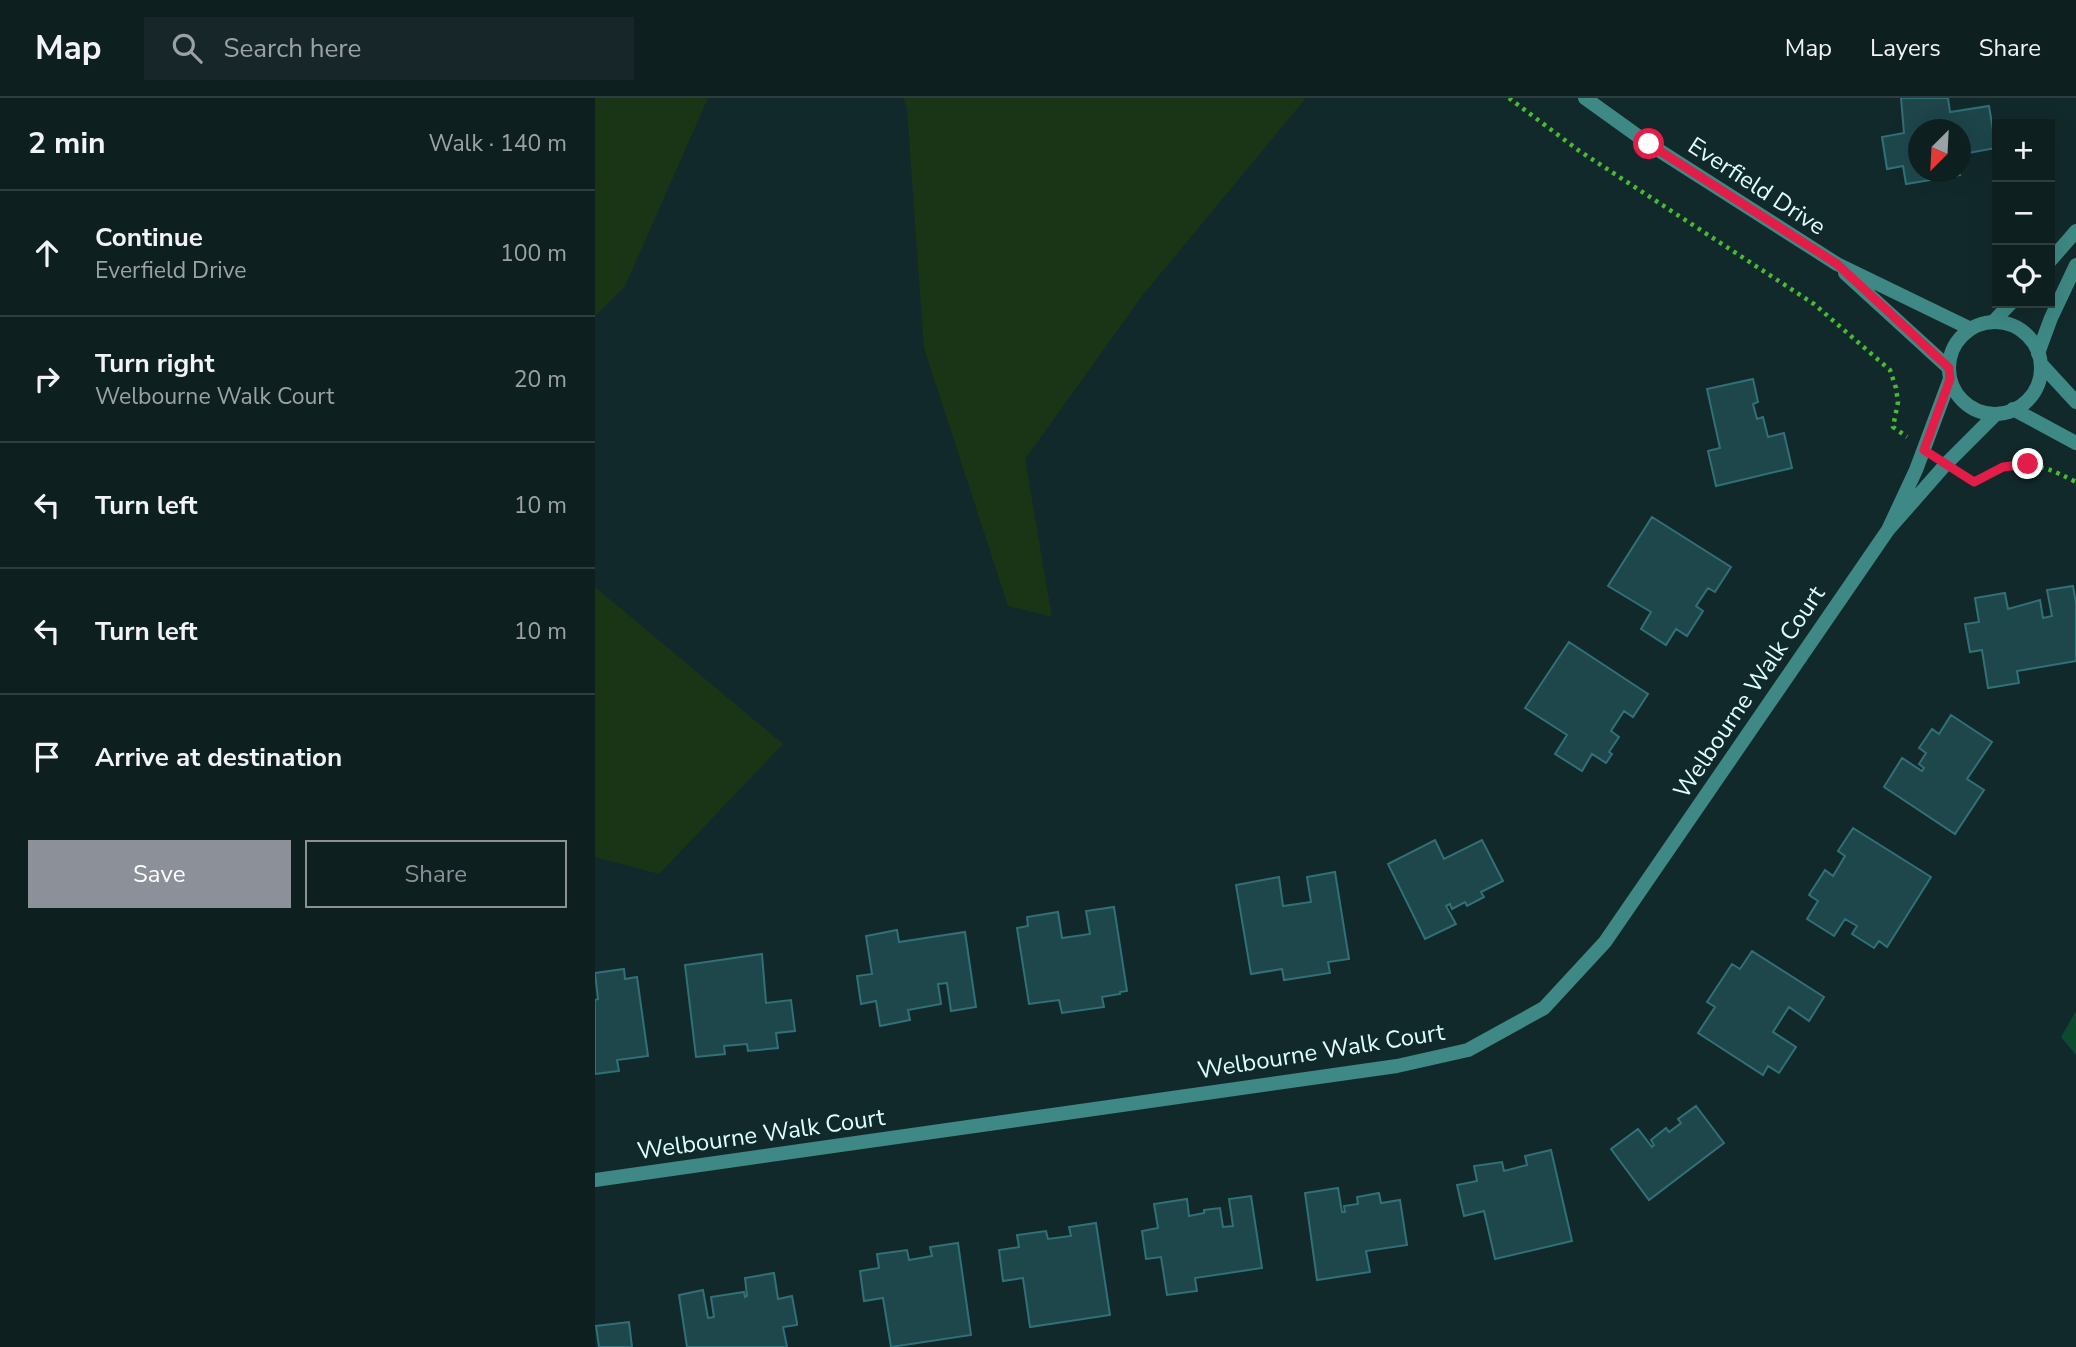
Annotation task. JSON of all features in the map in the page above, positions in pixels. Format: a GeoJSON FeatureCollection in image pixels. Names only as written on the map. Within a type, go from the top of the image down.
{"type":"FeatureCollection","features":[{"type":"Feature","properties":{"kind":"street","name":"Everfield Drive"},"geometry":{"type":"LineString","coordinates":[[1585,98],[1649,144],[1837,264],[1971,328]]}},
{"type":"Feature","properties":{"kind":"street"},"geometry":{"type":"LineString","coordinates":[[2055,255],[2076,231]]}},
{"type":"Feature","properties":{"kind":"street","name":"Everfield Drive"},"geometry":{"type":"LineString","coordinates":[[1837,264],[1949,374]]}},
{"type":"Feature","properties":{"kind":"street"},"geometry":{"type":"LineString","coordinates":[[2076,265],[2051,317],[2039,358],[2036,387],[2029,398],[2013,409],[1996,414],[1971,407],[1955,391],[1949,374],[1954,345],[1971,328],[1993,322],[2015,327],[2033,342],[2039,358],[2076,402]]}},
{"type":"Feature","properties":{"kind":"street"},"geometry":{"type":"LineString","coordinates":[[1993,322],[2006,308]]}},
{"type":"Feature","properties":{"kind":"street","name":"Welbourne Walk Court"},"geometry":{"type":"LineString","coordinates":[[1888,530],[1924,450],[1949,374]]}},
{"type":"Feature","properties":{"kind":"street"},"geometry":{"type":"LineString","coordinates":[[2013,409],[2076,443]]}},
{"type":"Feature","properties":{"kind":"street","name":"Welbourne Walk Court"},"geometry":{"type":"LineString","coordinates":[[595,1180],[1397,1066],[1468,1050],[1544,1007],[1605,943],[1888,530],[1946,464],[1996,414]]}},
{"type":"Feature","properties":{"kind":"path"},"geometry":{"type":"LineString","coordinates":[[1509,98],[1578,150],[1814,304],[1890,370],[1898,402],[1893,427],[1924,450]]}},
{"type":"Feature","properties":{"kind":"path"},"geometry":{"type":"LineString","coordinates":[[1946,464],[1974,482],[2003,467],[2028,464],[2056,472],[2076,482]]}},
{"type":"Feature","properties":{"kind":"shaded area"},"geometry":{"type":"Polygon","coordinates":[[[595,98],[708,98],[625,286],[595,316],[595,98]]]}},
{"type":"Feature","properties":{"kind":"shaded area"},"geometry":{"type":"Polygon","coordinates":[[[903,98],[1306,98],[1142,296],[1025,459],[1052,617],[1008,606],[924,348],[907,108],[903,98]]]}},
{"type":"Feature","properties":{"kind":"shaded area"},"geometry":{"type":"Polygon","coordinates":[[[595,587],[783,744],[659,874],[595,857],[595,587]]]}},
{"type":"Feature","properties":{"kind":"shaded area"},"geometry":{"type":"Polygon","coordinates":[[[2076,1011],[2076,1055],[2061,1037],[2076,1011]]]}},
{"type":"Feature","properties":{"kind":"building"},"geometry":{"type":"Polygon","coordinates":[[[1901,98],[1948,98],[1950,112],[1989,106],[1992,149],[1971,152],[1971,119],[1908,119],[1908,182],[1918,182],[1906,184],[1903,166],[1887,169],[1882,137],[1904,133],[1901,98]]]}},
{"type":"Feature","properties":{"kind":"building"},"geometry":{"type":"Polygon","coordinates":[[[1753,379],[1758,402],[1753,404],[1757,419],[1763,417],[1768,437],[1784,433],[1792,468],[1716,486],[1708,451],[1720,448],[1707,389],[1753,379]]]}},
{"type":"Feature","properties":{"kind":"building"},"geometry":{"type":"Polygon","coordinates":[[[1652,517],[1731,567],[1715,592],[1708,588],[1696,606],[1703,611],[1687,636],[1676,629],[1666,645],[1641,629],[1651,612],[1608,586],[1652,517]]]}},
{"type":"Feature","properties":{"kind":"building"},"geometry":{"type":"Polygon","coordinates":[[[2073,586],[2076,603],[2076,661],[2017,671],[2019,683],[1988,688],[1982,650],[1970,652],[1965,624],[1979,622],[1975,598],[2005,593],[2008,609],[2040,600],[2043,618],[2052,616],[2047,590],[2073,586]]]}},
{"type":"Feature","properties":{"kind":"building"},"geometry":{"type":"Polygon","coordinates":[[[1569,642],[1648,694],[1633,717],[1624,711],[1611,731],[1619,737],[1609,752],[1612,754],[1606,763],[1592,754],[1582,771],[1555,754],[1567,735],[1525,708],[1569,642]]]}},
{"type":"Feature","properties":{"kind":"building"},"geometry":{"type":"Polygon","coordinates":[[[1951,715],[1992,742],[1967,779],[1984,790],[1955,834],[1884,787],[1902,758],[1922,771],[1924,768],[1919,764],[1926,753],[1919,748],[1932,729],[1939,734],[1951,715]]]}},
{"type":"Feature","properties":{"kind":"building"},"geometry":{"type":"Polygon","coordinates":[[[1853,828],[1931,877],[1887,947],[1879,941],[1874,948],[1852,934],[1857,926],[1845,919],[1834,936],[1807,919],[1818,901],[1809,895],[1825,870],[1833,876],[1845,856],[1838,851],[1853,828]]]}},
{"type":"Feature","properties":{"kind":"building"},"geometry":{"type":"Polygon","coordinates":[[[1435,840],[1444,859],[1482,840],[1503,881],[1481,892],[1484,897],[1467,906],[1465,902],[1452,909],[1450,904],[1446,906],[1456,924],[1425,939],[1388,864],[1435,840]]]}},
{"type":"Feature","properties":{"kind":"building"},"geometry":{"type":"Polygon","coordinates":[[[1335,872],[1349,959],[1328,962],[1330,973],[1284,980],[1282,969],[1251,974],[1236,885],[1279,877],[1283,906],[1311,902],[1307,877],[1335,872]]]}},
{"type":"Feature","properties":{"kind":"building"},"geometry":{"type":"Polygon","coordinates":[[[1114,907],[1127,991],[1102,997],[1104,1007],[1062,1013],[1059,1000],[1029,1004],[1017,928],[1028,926],[1027,917],[1058,912],[1062,938],[1090,934],[1086,911],[1114,907]]]}},
{"type":"Feature","properties":{"kind":"building"},"geometry":{"type":"Polygon","coordinates":[[[897,930],[899,942],[965,932],[976,1007],[951,1011],[947,983],[938,984],[941,1004],[908,1010],[910,1020],[880,1026],[876,1001],[861,1004],[857,976],[872,974],[866,936],[897,930]]]}},
{"type":"Feature","properties":{"kind":"building"},"geometry":{"type":"Polygon","coordinates":[[[1752,951],[1824,997],[1809,1021],[1789,1007],[1773,1032],[1796,1047],[1779,1073],[1768,1066],[1763,1075],[1698,1033],[1715,1007],[1707,1002],[1732,964],[1740,969],[1752,951]]]}},
{"type":"Feature","properties":{"kind":"building"},"geometry":{"type":"Polygon","coordinates":[[[762,954],[766,1003],[791,1000],[795,1031],[776,1033],[778,1048],[748,1051],[747,1044],[724,1046],[725,1054],[696,1057],[685,965],[762,954]]]}},
{"type":"Feature","properties":{"kind":"building"},"geometry":{"type":"Polygon","coordinates":[[[624,969],[625,979],[637,977],[648,1056],[617,1060],[619,1071],[595,1074],[595,1000],[598,999],[595,973],[624,969]]]}},
{"type":"Feature","properties":{"kind":"building"},"geometry":{"type":"Polygon","coordinates":[[[1696,1106],[1724,1143],[1649,1200],[1611,1149],[1638,1129],[1652,1147],[1654,1145],[1651,1140],[1666,1128],[1669,1132],[1681,1123],[1678,1119],[1696,1106]]]}},
{"type":"Feature","properties":{"kind":"building"},"geometry":{"type":"Polygon","coordinates":[[[1551,1150],[1572,1241],[1495,1259],[1484,1211],[1464,1216],[1457,1185],[1477,1181],[1474,1166],[1502,1162],[1504,1171],[1527,1165],[1525,1156],[1551,1150]]]}},
{"type":"Feature","properties":{"kind":"building"},"geometry":{"type":"Polygon","coordinates":[[[1338,1188],[1342,1212],[1345,1212],[1344,1206],[1358,1204],[1357,1197],[1379,1193],[1381,1203],[1400,1200],[1407,1245],[1366,1251],[1370,1272],[1317,1280],[1305,1193],[1338,1188]]]}},
{"type":"Feature","properties":{"kind":"building"},"geometry":{"type":"Polygon","coordinates":[[[1251,1196],[1262,1268],[1195,1278],[1197,1291],[1167,1295],[1161,1257],[1146,1259],[1142,1231],[1158,1228],[1154,1204],[1187,1199],[1189,1216],[1220,1208],[1223,1227],[1233,1226],[1229,1199],[1251,1196]]]}},
{"type":"Feature","properties":{"kind":"building"},"geometry":{"type":"Polygon","coordinates":[[[1096,1223],[1110,1315],[1030,1327],[1023,1278],[1003,1281],[999,1250],[1019,1247],[1017,1235],[1046,1231],[1048,1239],[1071,1236],[1069,1227],[1096,1223]]]}},
{"type":"Feature","properties":{"kind":"building"},"geometry":{"type":"Polygon","coordinates":[[[958,1243],[971,1335],[891,1347],[883,1298],[864,1301],[860,1271],[879,1268],[877,1254],[907,1250],[909,1260],[932,1256],[930,1247],[958,1243]]]}},
{"type":"Feature","properties":{"kind":"building"},"geometry":{"type":"Polygon","coordinates":[[[774,1273],[778,1299],[792,1296],[797,1323],[783,1327],[787,1347],[687,1347],[679,1295],[703,1290],[708,1318],[714,1317],[711,1297],[744,1292],[745,1297],[745,1278],[774,1273]]]}},
{"type":"Feature","properties":{"kind":"building"},"geometry":{"type":"Polygon","coordinates":[[[629,1322],[632,1347],[599,1347],[596,1326],[629,1322]]]}},
{"type":"Feature","properties":{"kind":"route"},"geometry":{"type":"LineString","coordinates":[[1649,144],[1837,264],[1949,368],[1950,379],[1924,450],[1974,482],[2003,467],[2028,464]]}}]}
